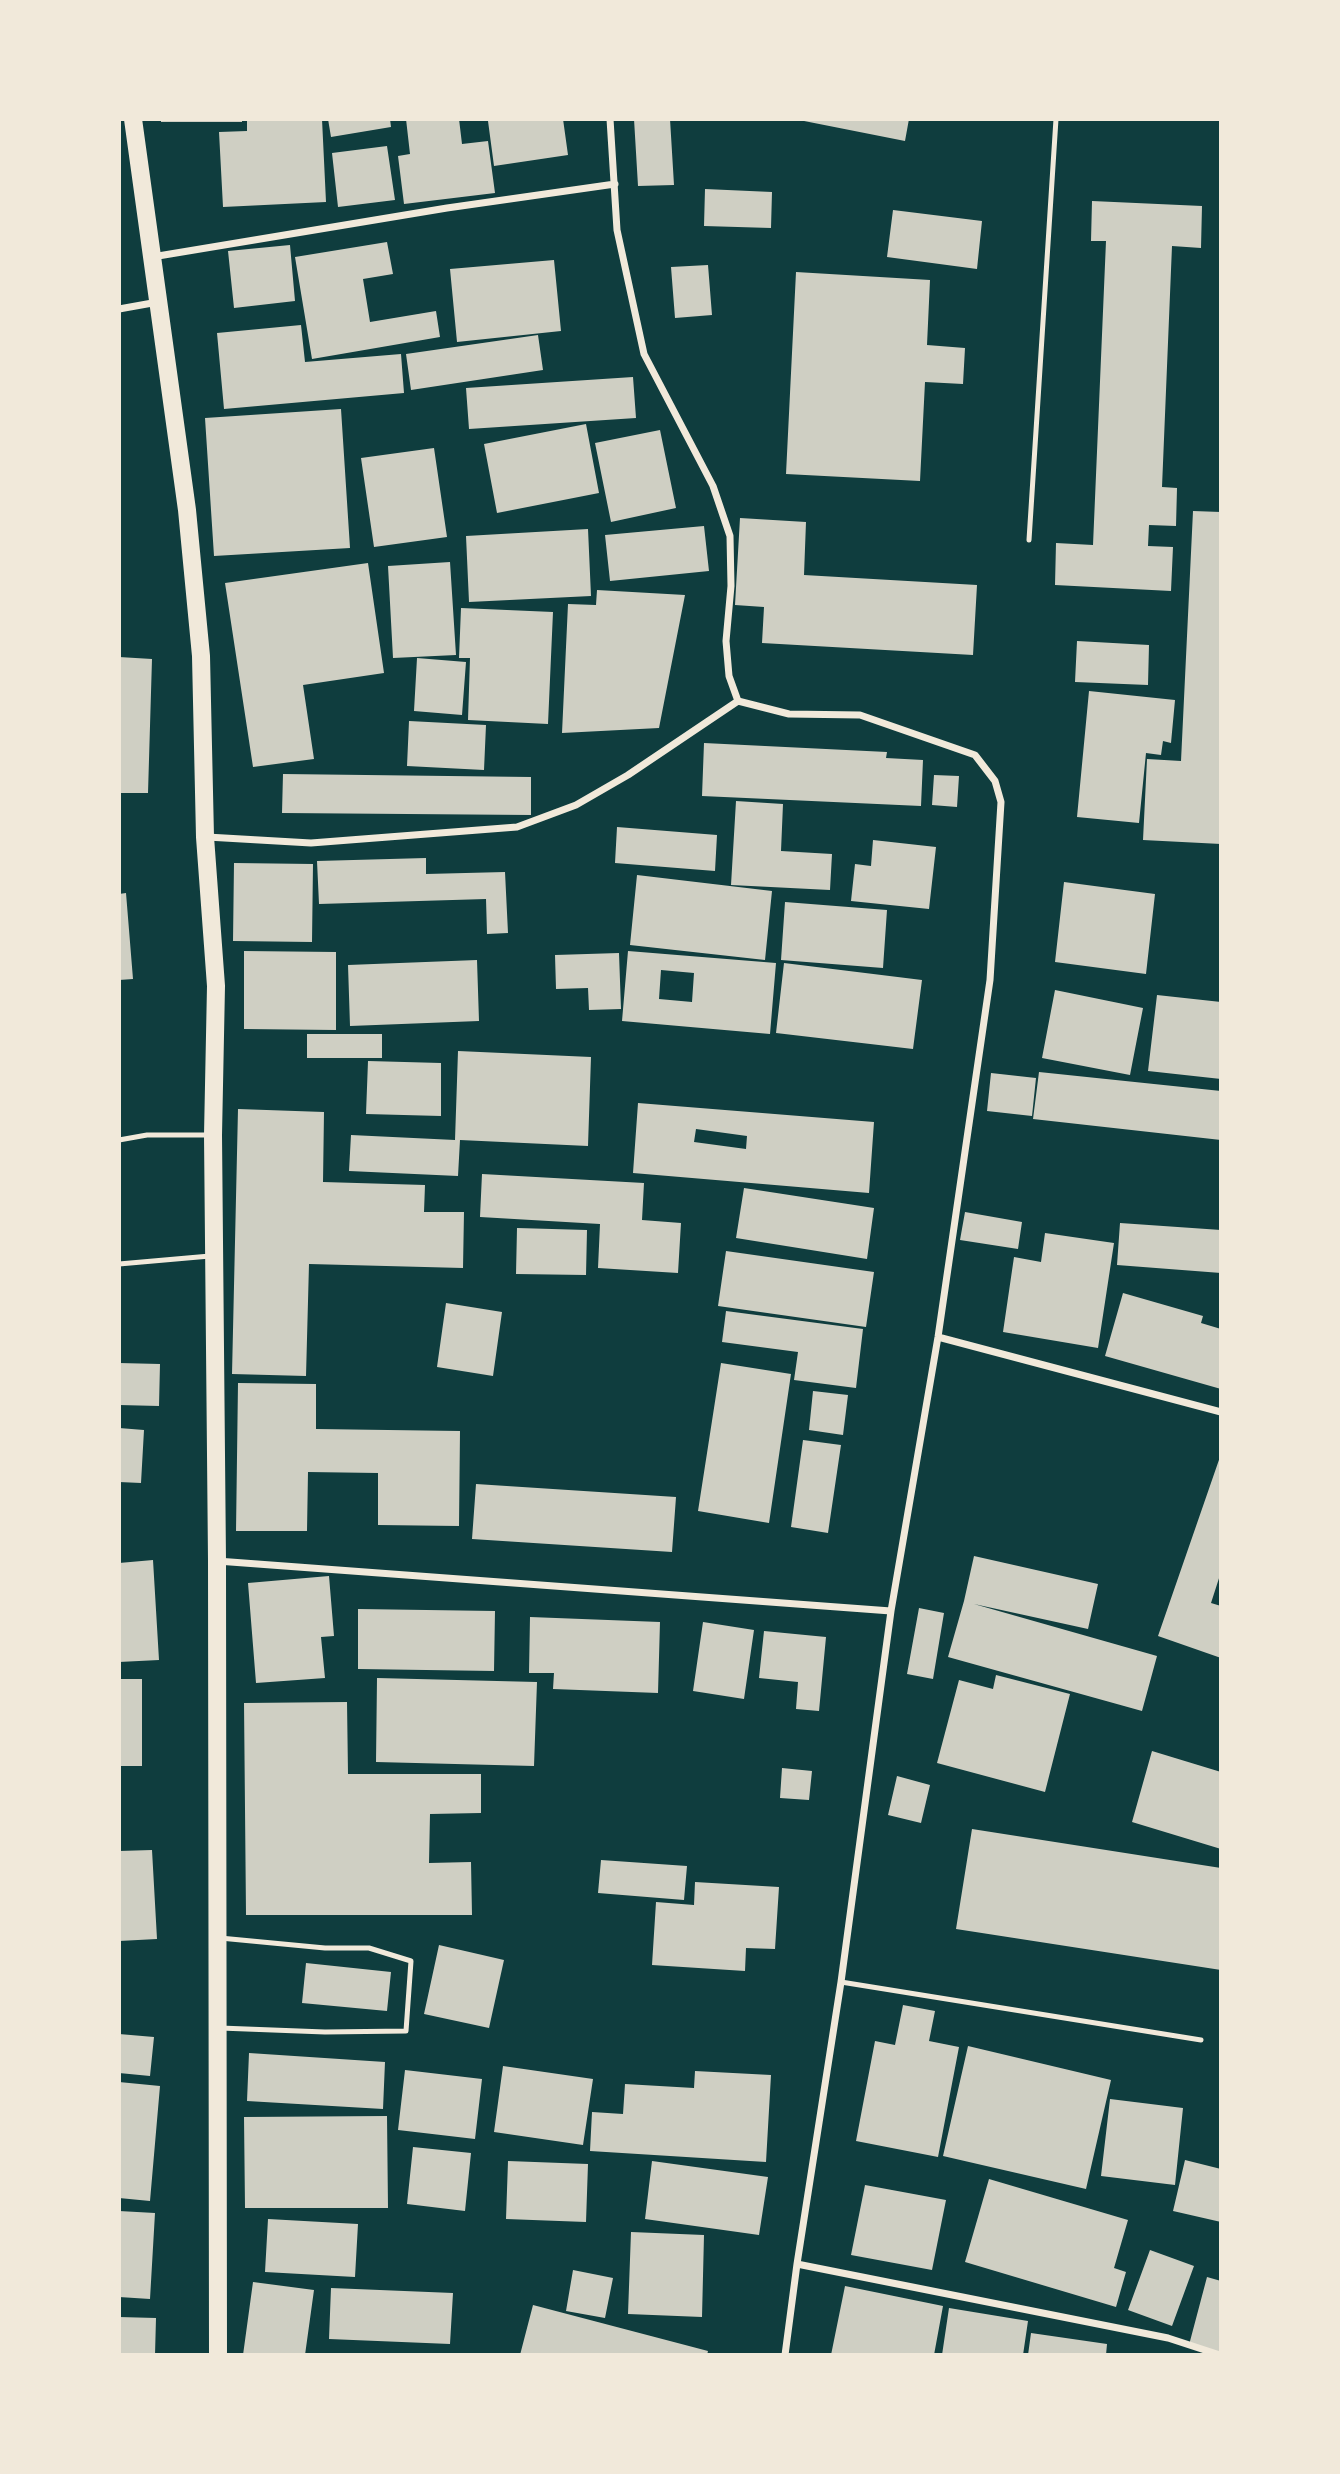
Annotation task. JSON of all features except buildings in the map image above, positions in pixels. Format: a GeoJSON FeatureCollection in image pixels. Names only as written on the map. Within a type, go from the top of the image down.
{"type":"FeatureCollection","features":[{"type":"Feature","properties":{"kind":"main road"},"geometry":{"type":"LineString","coordinates":[[133,119],[187,510],[201,656],[205,837],[216,986],[214,1135],[218,2355]]}},
{"type":"Feature","properties":{"kind":"street"},"geometry":{"type":"LineString","coordinates":[[610,119],[617,230],[644,354],[713,486],[730,536],[731,586],[726,641],[729,676],[738,701]]}},
{"type":"Feature","properties":{"kind":"street"},"geometry":{"type":"LineString","coordinates":[[152,257],[447,208],[615,184]]}},
{"type":"Feature","properties":{"kind":"street"},"geometry":{"type":"LineString","coordinates":[[119,309],[159,302]]}},
{"type":"Feature","properties":{"kind":"street"},"geometry":{"type":"LineString","coordinates":[[205,837],[311,844],[517,827],[576,805],[628,775],[738,701],[789,714],[860,715],[975,755],[995,781],[1001,802],[990,980],[938,1336],[891,1611],[841,1982],[785,2355]]}},
{"type":"Feature","properties":{"kind":"street"},"geometry":{"type":"LineString","coordinates":[[938,1336],[1221,1412]]}},
{"type":"Feature","properties":{"kind":"street"},"geometry":{"type":"LineString","coordinates":[[217,1561],[891,1611]]}},
{"type":"Feature","properties":{"kind":"street"},"geometry":{"type":"LineString","coordinates":[[797,2264],[1168,2338],[1220,2355]]}},
{"type":"Feature","properties":{"kind":"lane"},"geometry":{"type":"LineString","coordinates":[[1029,540],[1056,119]]}},
{"type":"Feature","properties":{"kind":"lane"},"geometry":{"type":"LineString","coordinates":[[119,1140],[147,1135],[214,1135]]}},
{"type":"Feature","properties":{"kind":"lane"},"geometry":{"type":"LineString","coordinates":[[119,1264],[215,1255]]}},
{"type":"Feature","properties":{"kind":"lane"},"geometry":{"type":"LineString","coordinates":[[217,1938],[325,1948],[369,1948],[411,1961],[406,2031],[325,2032],[218,2028]]}},
{"type":"Feature","properties":{"kind":"lane"},"geometry":{"type":"LineString","coordinates":[[841,1982],[1201,2040]]}}]}
